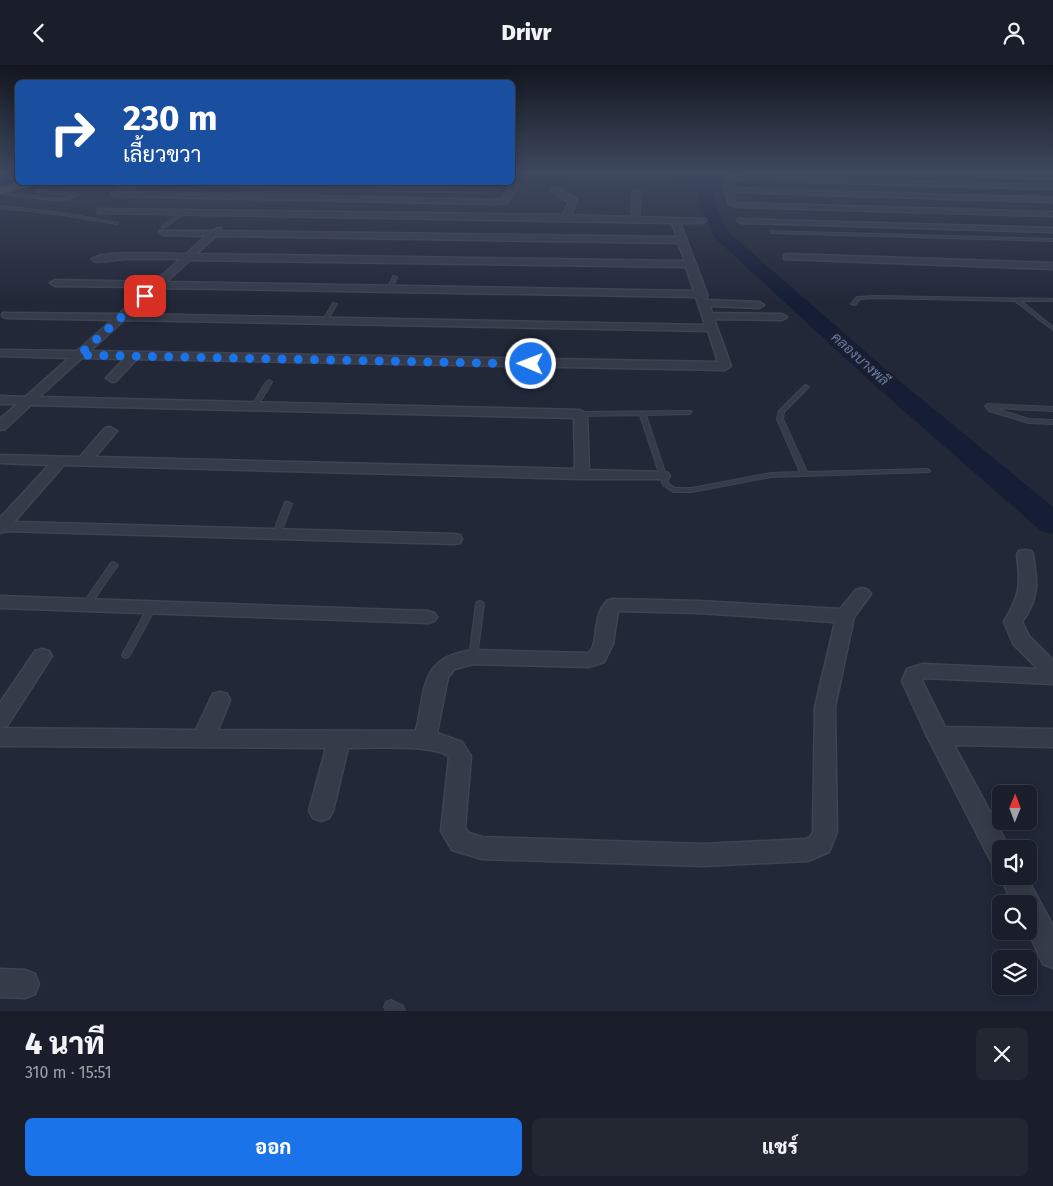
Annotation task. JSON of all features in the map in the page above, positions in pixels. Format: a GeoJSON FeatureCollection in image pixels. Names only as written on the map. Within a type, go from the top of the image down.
{"type":"FeatureCollection","features":[{"type":"Feature","properties":{"kind":"street"},"geometry":{"type":"LineString","coordinates":[[0,426],[235,215]]}},
{"type":"Feature","properties":{"kind":"street"},"geometry":{"type":"LineString","coordinates":[[259,223],[265,215]]}},
{"type":"Feature","properties":{"kind":"street"},"geometry":{"type":"LineString","coordinates":[[286,224],[294,215]]}},
{"type":"Feature","properties":{"kind":"street"},"geometry":{"type":"LineString","coordinates":[[373,215],[566,217],[702,221]]}},
{"type":"Feature","properties":{"kind":"street"},"geometry":{"type":"LineString","coordinates":[[427,225],[431,216]]}},
{"type":"Feature","properties":{"kind":"street"},"geometry":{"type":"LineString","coordinates":[[0,353],[725,367],[713,327],[689,264],[675,220]]}},
{"type":"Feature","properties":{"kind":"street"},"geometry":{"type":"LineString","coordinates":[[741,221],[1053,230]]}},
{"type":"Feature","properties":{"kind":"street"},"geometry":{"type":"LineString","coordinates":[[163,230],[213,234],[681,240]]}},
{"type":"Feature","properties":{"kind":"street"},"geometry":{"type":"LineString","coordinates":[[121,265],[150,245]]}},
{"type":"Feature","properties":{"kind":"street"},"geometry":{"type":"LineString","coordinates":[[96,259],[133,257],[320,263],[689,264]]}},
{"type":"Feature","properties":{"kind":"street"},"geometry":{"type":"LineString","coordinates":[[786,257],[1053,266]]}},
{"type":"Feature","properties":{"kind":"street"},"geometry":{"type":"LineString","coordinates":[[55,283],[390,288],[703,298],[758,305]]}},
{"type":"Feature","properties":{"kind":"street"},"geometry":{"type":"LineString","coordinates":[[7,315],[713,327]]}},
{"type":"Feature","properties":{"kind":"street"},"geometry":{"type":"LineString","coordinates":[[709,316],[782,317]]}},
{"type":"Feature","properties":{"kind":"street"},"geometry":{"type":"LineString","coordinates":[[112,379],[133,356]]}},
{"type":"Feature","properties":{"kind":"street"},"geometry":{"type":"LineString","coordinates":[[0,399],[580,414],[582,475]]}},
{"type":"Feature","properties":{"kind":"street"},"geometry":{"type":"LineString","coordinates":[[83,462],[110,431]]}},
{"type":"Feature","properties":{"kind":"street"},"geometry":{"type":"LineString","coordinates":[[0,459],[663,476]]}},
{"type":"Feature","properties":{"kind":"street"},"geometry":{"type":"LineString","coordinates":[[1,527],[60,461]]}},
{"type":"Feature","properties":{"kind":"street"},"geometry":{"type":"LineString","coordinates":[[1,527],[454,539]]}},
{"type":"Feature","properties":{"kind":"street"},"geometry":{"type":"LineString","coordinates":[[1025,555],[1030,583],[1024,607],[1012,623],[1021,640],[1053,672]]}},
{"type":"Feature","properties":{"kind":"street"},"geometry":{"type":"LineString","coordinates":[[0,737],[425,741],[451,745],[457,749],[460,756],[453,831],[461,842],[475,846],[491,849],[703,855],[808,850],[820,844],[825,832],[825,707],[845,616],[862,594]]}},
{"type":"Feature","properties":{"kind":"street"},"geometry":{"type":"LineString","coordinates":[[0,602],[428,617]]}},
{"type":"Feature","properties":{"kind":"street"},"geometry":{"type":"LineString","coordinates":[[425,741],[439,674],[448,665],[458,659],[473,657],[589,660],[597,657],[604,644],[606,617],[609,607],[613,605],[700,607],[845,616]]}},
{"type":"Feature","properties":{"kind":"street"},"geometry":{"type":"LineString","coordinates":[[0,720],[42,657]]}},
{"type":"Feature","properties":{"kind":"street"},"geometry":{"type":"LineString","coordinates":[[993,840],[938,736],[912,681],[914,675],[923,671],[1053,677]]}},
{"type":"Feature","properties":{"kind":"street"},"geometry":{"type":"LineString","coordinates":[[203,739],[220,700]]}},
{"type":"Feature","properties":{"kind":"street"},"geometry":{"type":"LineString","coordinates":[[938,736],[1053,738]]}},
{"type":"Feature","properties":{"kind":"street"},"geometry":{"type":"LineString","coordinates":[[321,811],[339,740]]}},
{"type":"Feature","properties":{"kind":"street"},"geometry":{"type":"LineString","coordinates":[[1037,920],[1051,944]]}},
{"type":"Feature","properties":{"kind":"lane"},"geometry":{"type":"LineString","coordinates":[[71,215],[116,223]]}},
{"type":"Feature","properties":{"kind":"lane"},"geometry":{"type":"LineString","coordinates":[[163,230],[180,215]]}},
{"type":"Feature","properties":{"kind":"lane"},"geometry":{"type":"LineString","coordinates":[[770,232],[1053,240]]}},
{"type":"Feature","properties":{"kind":"lane"},"geometry":{"type":"LineString","coordinates":[[390,288],[395,277]]}},
{"type":"Feature","properties":{"kind":"lane"},"geometry":{"type":"LineString","coordinates":[[853,304],[859,298],[876,297],[1053,300]]}},
{"type":"Feature","properties":{"kind":"lane"},"geometry":{"type":"LineString","coordinates":[[1016,299],[1053,329]]}},
{"type":"Feature","properties":{"kind":"lane"},"geometry":{"type":"LineString","coordinates":[[325,320],[334,304]]}},
{"type":"Feature","properties":{"kind":"lane"},"geometry":{"type":"LineString","coordinates":[[254,407],[269,382]]}},
{"type":"Feature","properties":{"kind":"lane"},"geometry":{"type":"LineString","coordinates":[[804,473],[780,419],[781,412],[806,387]]}},
{"type":"Feature","properties":{"kind":"lane"},"geometry":{"type":"LineString","coordinates":[[1053,409],[988,406],[991,410],[1029,421],[1053,422]]}},
{"type":"Feature","properties":{"kind":"lane"},"geometry":{"type":"LineString","coordinates":[[580,414],[689,412]]}},
{"type":"Feature","properties":{"kind":"lane"},"geometry":{"type":"LineString","coordinates":[[642,413],[666,485],[673,490],[770,475],[927,471]]}},
{"type":"Feature","properties":{"kind":"lane"},"geometry":{"type":"LineString","coordinates":[[276,533],[288,504]]}},
{"type":"Feature","properties":{"kind":"lane"},"geometry":{"type":"LineString","coordinates":[[86,605],[114,565]]}},
{"type":"Feature","properties":{"kind":"lane"},"geometry":{"type":"LineString","coordinates":[[473,657],[480,604]]}},
{"type":"Feature","properties":{"kind":"lane"},"geometry":{"type":"LineString","coordinates":[[126,655],[152,607]]}},
{"type":"Feature","properties":{"kind":"waterway","name":"คลองบางพลี"},"geometry":{"type":"LineString","coordinates":[[712,215],[720,233],[881,378],[1053,524]]}},
{"type":"Feature","properties":{"kind":"route"},"geometry":{"type":"LineString","coordinates":[[145,296],[79,355],[531,364]]}}]}
